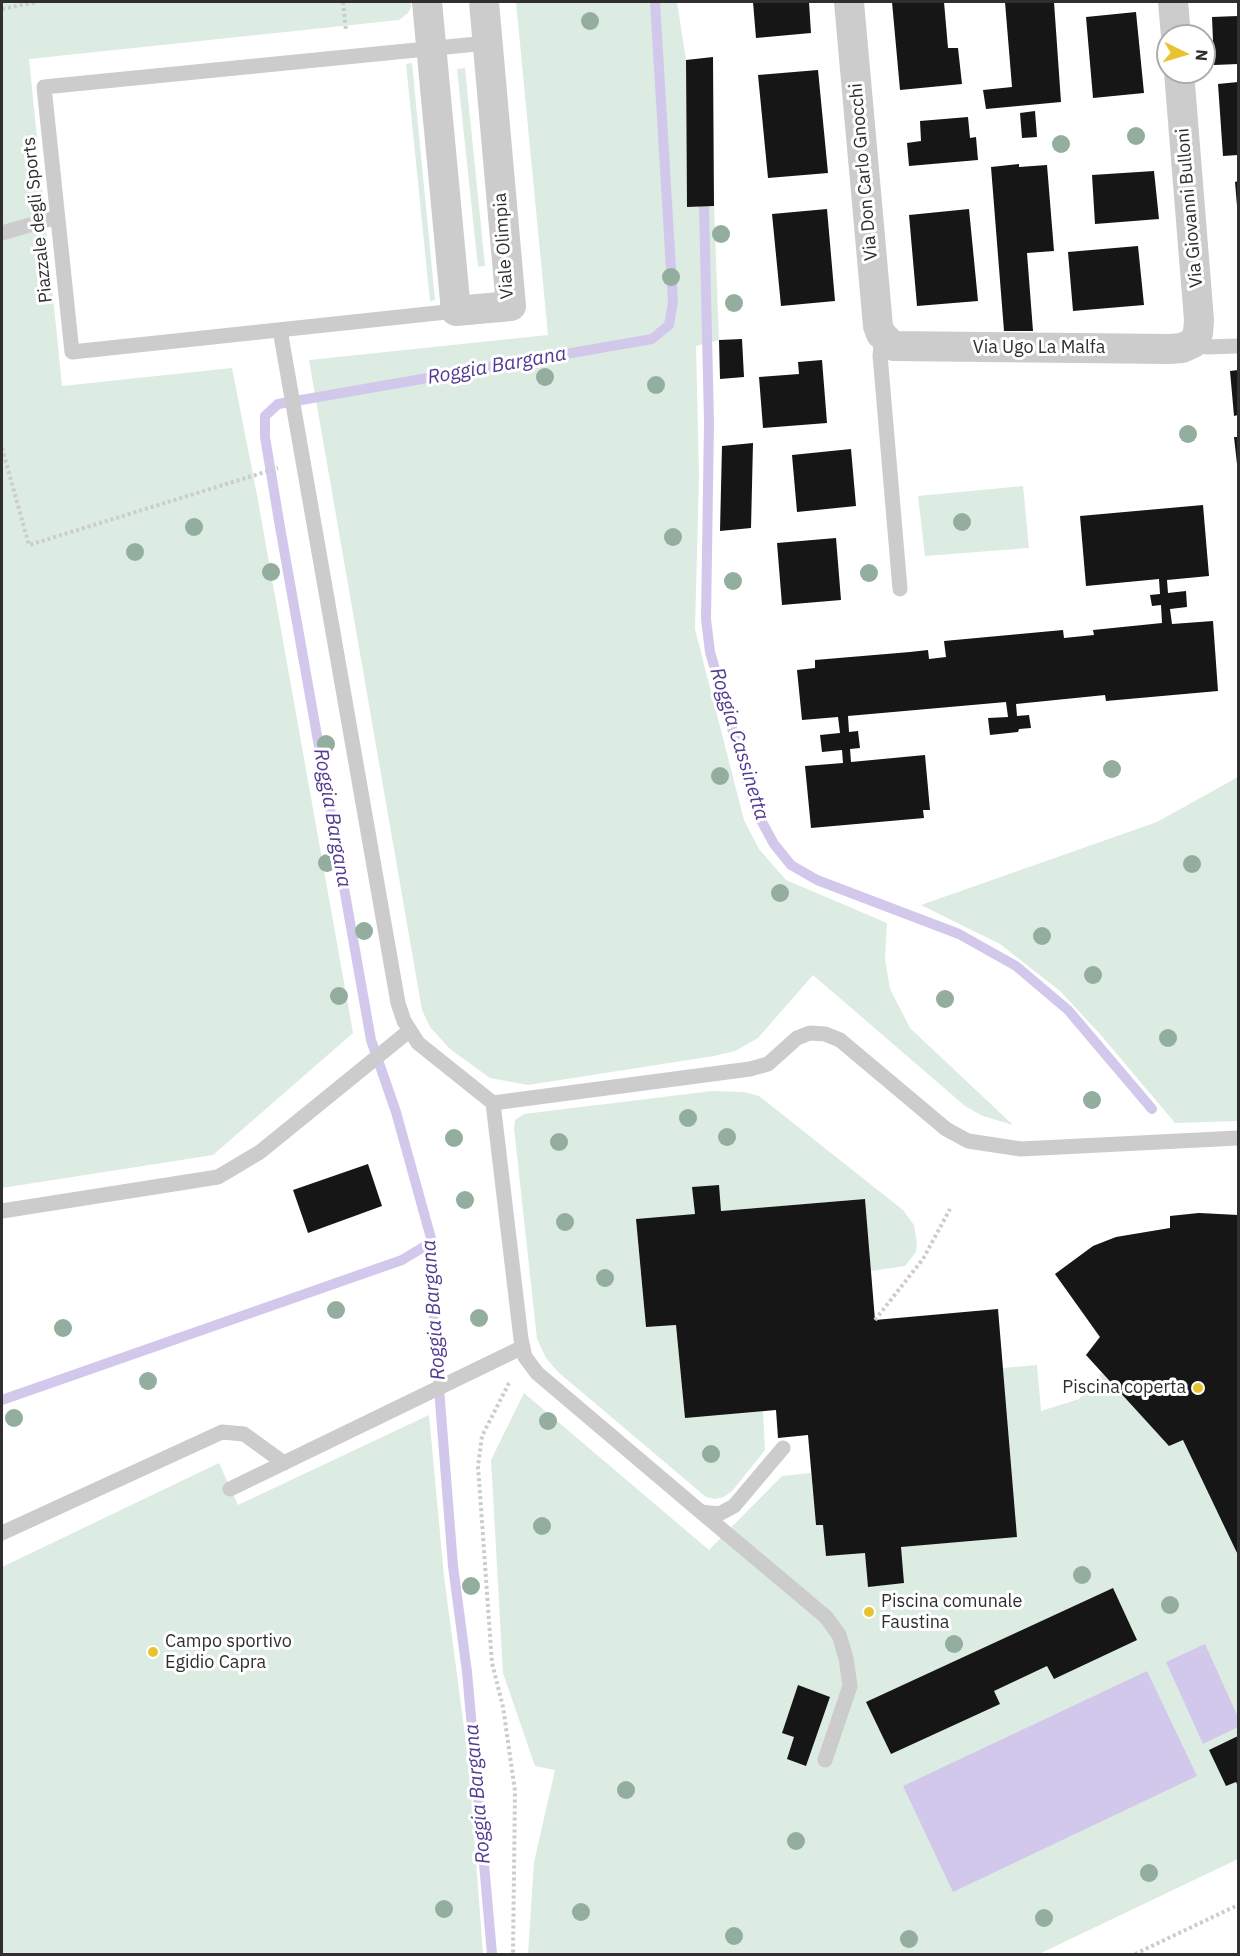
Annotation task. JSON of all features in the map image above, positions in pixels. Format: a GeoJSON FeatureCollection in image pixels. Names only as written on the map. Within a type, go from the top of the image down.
{"type":"FeatureCollection","features":[{"type":"Feature","properties":{"kind":"street"},"geometry":{"type":"LineString","coordinates":[[427,2],[456,311]]}},
{"type":"Feature","properties":{"kind":"street","name":"Viale Olimpia"},"geometry":{"type":"LineString","coordinates":[[456,311],[511,306],[484,2]]}},
{"type":"Feature","properties":{"kind":"street","name":"Via Don Carlo Gnocchi"},"geometry":{"type":"LineString","coordinates":[[849,2],[878,326],[886,340]]}},
{"type":"Feature","properties":{"kind":"street"},"geometry":{"type":"LineString","coordinates":[[1173,2],[1175,24]]}},
{"type":"Feature","properties":{"kind":"street","name":"Via Giovanni Bulloni"},"geometry":{"type":"LineString","coordinates":[[1180,84],[1199,320],[1198,333],[1193,343]]}},
{"type":"Feature","properties":{"kind":"street","name":"Via Ugo La Malfa"},"geometry":{"type":"LineString","coordinates":[[886,340],[893,346],[903,347],[1169,349],[1182,348],[1193,343]]}},
{"type":"Feature","properties":{"kind":"lane"},"geometry":{"type":"LineString","coordinates":[[432,49],[487,43]]}},
{"type":"Feature","properties":{"kind":"lane","name":"Piazzale degli Sports"},"geometry":{"type":"LineString","coordinates":[[432,49],[44,87],[72,352],[456,311]]}},
{"type":"Feature","properties":{"kind":"lane"},"geometry":{"type":"LineString","coordinates":[[2,233],[57,217]]}},
{"type":"Feature","properties":{"kind":"lane"},"geometry":{"type":"LineString","coordinates":[[280,330],[396,991],[409,1031],[418,1043],[493,1103],[524,1352],[537,1372],[826,1617],[839,1635],[846,1658],[850,1686],[825,1760]]}},
{"type":"Feature","properties":{"kind":"lane"},"geometry":{"type":"LineString","coordinates":[[886,340],[881,347],[880,355],[900,589]]}},
{"type":"Feature","properties":{"kind":"lane"},"geometry":{"type":"LineString","coordinates":[[1193,343],[1207,347],[1239,346]]}},
{"type":"Feature","properties":{"kind":"lane"},"geometry":{"type":"LineString","coordinates":[[2,1211],[218,1177],[260,1152],[409,1031]]}},
{"type":"Feature","properties":{"kind":"lane"},"geometry":{"type":"LineString","coordinates":[[493,1103],[750,1069],[768,1064],[797,1038],[810,1033],[840,1040],[946,1129],[968,1141],[992,1147],[1021,1149],[1239,1138]]}},
{"type":"Feature","properties":{"kind":"lane"},"geometry":{"type":"LineString","coordinates":[[230,1489],[453,1381],[524,1352]]}},
{"type":"Feature","properties":{"kind":"lane"},"geometry":{"type":"LineString","coordinates":[[2,1533],[222,1432],[244,1434],[284,1463]]}},
{"type":"Feature","properties":{"kind":"lane"},"geometry":{"type":"LineString","coordinates":[[701,1512],[719,1514],[734,1506],[783,1448]]}},
{"type":"Feature","properties":{"kind":"path"},"geometry":{"type":"LineString","coordinates":[[2,9],[37,2]]}},
{"type":"Feature","properties":{"kind":"path"},"geometry":{"type":"LineString","coordinates":[[2,448],[29,545],[285,466]]}},
{"type":"Feature","properties":{"kind":"path"},"geometry":{"type":"LineString","coordinates":[[875,1320],[916,1269],[950,1209]]}},
{"type":"Feature","properties":{"kind":"path"},"geometry":{"type":"LineString","coordinates":[[513,1954],[515,1791],[503,1707],[492,1663],[478,1466],[482,1436],[524,1352]]}},
{"type":"Feature","properties":{"kind":"path"},"geometry":{"type":"LineString","coordinates":[[1135,1954],[1239,1905]]}},
{"type":"Feature","properties":{"kind":"shaded area"},"geometry":{"type":"Polygon","coordinates":[[[2,2],[411,2],[411,7],[408,13],[399,20],[29,59],[62,386],[232,368],[257,495],[353,1033],[213,1155],[2,1188],[2,2]]]}},
{"type":"Feature","properties":{"kind":"shaded area"},"geometry":{"type":"Polygon","coordinates":[[[516,2],[677,2],[686,60],[687,207],[714,206],[719,340],[696,346],[699,474],[695,629],[744,820],[759,849],[786,880],[887,923],[885,959],[890,989],[910,1028],[1013,1125],[983,1116],[965,1106],[813,975],[758,1038],[735,1051],[528,1085],[490,1078],[450,1049],[430,1027],[422,1010],[309,360],[548,335],[516,2]]]}},
{"type":"Feature","properties":{"kind":"shaded area"},"geometry":{"type":"Polygon","coordinates":[[[412,63],[435,300],[430,301],[406,64],[412,63]]]}},
{"type":"Feature","properties":{"kind":"shaded area"},"geometry":{"type":"Polygon","coordinates":[[[465,68],[485,266],[478,267],[457,69],[465,68]]]}},
{"type":"Feature","properties":{"kind":"shaded area"},"geometry":{"type":"Polygon","coordinates":[[[1023,486],[1029,548],[925,556],[918,496],[1023,486]]]}},
{"type":"Feature","properties":{"kind":"shaded area"},"geometry":{"type":"Polygon","coordinates":[[[1238,777],[1238,1121],[1175,1123],[1100,1034],[1060,991],[1000,944],[921,905],[1157,822],[1238,777]]]}},
{"type":"Feature","properties":{"kind":"shaded area"},"geometry":{"type":"Polygon","coordinates":[[[712,1091],[744,1092],[759,1096],[903,1210],[914,1225],[917,1243],[916,1252],[905,1266],[871,1271],[865,1199],[721,1211],[718,1185],[692,1187],[695,1214],[636,1219],[646,1327],[676,1325],[685,1417],[763,1411],[765,1450],[733,1490],[724,1497],[715,1499],[706,1497],[558,1372],[546,1358],[537,1339],[514,1128],[515,1120],[524,1114],[712,1091]]]}},
{"type":"Feature","properties":{"kind":"shaded area","name":"Piscina comunale Faustina"},"geometry":{"type":"Polygon","coordinates":[[[1199,1213],[1238,1215],[1238,1859],[1039,1954],[528,1954],[534,1862],[555,1770],[535,1766],[503,1673],[491,1460],[524,1393],[709,1550],[782,1476],[811,1473],[816,1525],[906,1518],[909,1546],[1017,1537],[1003,1368],[1037,1365],[1041,1411],[1079,1399],[1102,1373],[1086,1355],[1099,1337],[1055,1274],[1093,1246],[1116,1237],[1170,1228],[1170,1216],[1199,1213]]]}},
{"type":"Feature","properties":{"kind":"shaded area","name":"Campo sportivo Egidio Capra"},"geometry":{"type":"Polygon","coordinates":[[[429,1415],[444,1576],[469,1766],[483,1954],[2,1954],[2,1567],[219,1463],[238,1505],[429,1415]]]}},
{"type":"Feature","properties":{"kind":"shaded area"},"geometry":{"type":"Polygon","coordinates":[[[1205,1644],[1238,1717],[1238,1727],[1203,1744],[1166,1662],[1205,1644]]]}},
{"type":"Feature","properties":{"kind":"shaded area"},"geometry":{"type":"Polygon","coordinates":[[[1147,1671],[1197,1776],[953,1892],[903,1786],[1147,1671]]]}},
{"type":"Feature","properties":{"kind":"building"},"geometry":{"type":"Polygon","coordinates":[[[753,2],[809,2],[811,33],[756,38],[753,2]]]}},
{"type":"Feature","properties":{"kind":"building"},"geometry":{"type":"Polygon","coordinates":[[[892,2],[944,2],[948,48],[958,48],[962,84],[900,90],[892,2]]]}},
{"type":"Feature","properties":{"kind":"building"},"geometry":{"type":"Polygon","coordinates":[[[1005,2],[1054,2],[1061,102],[986,109],[983,90],[1012,87],[1005,2]]]}},
{"type":"Feature","properties":{"kind":"building"},"geometry":{"type":"Polygon","coordinates":[[[1136,12],[1144,93],[1093,98],[1086,17],[1136,12]]]}},
{"type":"Feature","properties":{"kind":"building"},"geometry":{"type":"Polygon","coordinates":[[[1238,16],[1238,64],[1216,65],[1216,24],[1212,24],[1212,17],[1238,16]]]}},
{"type":"Feature","properties":{"kind":"building"},"geometry":{"type":"Polygon","coordinates":[[[713,57],[714,206],[687,207],[686,60],[713,57]]]}},
{"type":"Feature","properties":{"kind":"building"},"geometry":{"type":"Polygon","coordinates":[[[818,70],[828,173],[768,178],[758,75],[818,70]]]}},
{"type":"Feature","properties":{"kind":"building"},"geometry":{"type":"Polygon","coordinates":[[[1238,82],[1238,155],[1223,156],[1218,84],[1238,82]]]}},
{"type":"Feature","properties":{"kind":"building"},"geometry":{"type":"Polygon","coordinates":[[[1035,111],[1037,137],[1022,138],[1020,113],[1035,111]]]}},
{"type":"Feature","properties":{"kind":"building"},"geometry":{"type":"Polygon","coordinates":[[[968,117],[970,138],[976,137],[978,160],[909,166],[907,143],[921,141],[920,121],[968,117]]]}},
{"type":"Feature","properties":{"kind":"building"},"geometry":{"type":"Polygon","coordinates":[[[1019,164],[1019,167],[1047,165],[1054,251],[1027,253],[1033,331],[1004,331],[991,167],[1019,164]]]}},
{"type":"Feature","properties":{"kind":"building"},"geometry":{"type":"Polygon","coordinates":[[[1154,171],[1159,219],[1095,224],[1092,175],[1154,171]]]}},
{"type":"Feature","properties":{"kind":"building"},"geometry":{"type":"Polygon","coordinates":[[[1238,181],[1238,206],[1237,206],[1235,182],[1238,181]]]}},
{"type":"Feature","properties":{"kind":"building"},"geometry":{"type":"Polygon","coordinates":[[[827,209],[835,301],[781,306],[772,214],[827,209]]]}},
{"type":"Feature","properties":{"kind":"building"},"geometry":{"type":"Polygon","coordinates":[[[969,209],[978,301],[917,306],[909,215],[969,209]]]}},
{"type":"Feature","properties":{"kind":"building"},"geometry":{"type":"Polygon","coordinates":[[[1138,246],[1144,305],[1073,311],[1068,252],[1138,246]]]}},
{"type":"Feature","properties":{"kind":"building"},"geometry":{"type":"Polygon","coordinates":[[[742,339],[744,377],[720,379],[719,340],[742,339]]]}},
{"type":"Feature","properties":{"kind":"building"},"geometry":{"type":"Polygon","coordinates":[[[822,360],[827,423],[763,428],[759,377],[799,374],[798,362],[822,360]]]}},
{"type":"Feature","properties":{"kind":"building"},"geometry":{"type":"Polygon","coordinates":[[[1238,370],[1238,415],[1234,416],[1230,371],[1238,370]]]}},
{"type":"Feature","properties":{"kind":"building"},"geometry":{"type":"Polygon","coordinates":[[[1234,437],[1238,437],[1238,464],[1237,464],[1234,437]]]}},
{"type":"Feature","properties":{"kind":"building"},"geometry":{"type":"Polygon","coordinates":[[[753,443],[751,528],[720,531],[722,446],[753,443]]]}},
{"type":"Feature","properties":{"kind":"building"},"geometry":{"type":"Polygon","coordinates":[[[851,449],[856,506],[797,512],[792,455],[851,449]]]}},
{"type":"Feature","properties":{"kind":"building"},"geometry":{"type":"Polygon","coordinates":[[[1203,505],[1209,576],[1167,580],[1168,593],[1186,591],[1187,607],[1170,609],[1172,624],[1213,621],[1218,691],[1106,701],[1105,695],[1016,704],[1017,716],[1029,715],[1031,728],[990,735],[988,718],[1008,717],[1006,702],[848,716],[849,732],[858,731],[860,748],[850,749],[851,762],[925,755],[930,810],[923,810],[924,818],[811,828],[805,766],[843,763],[842,750],[822,752],[820,735],[840,733],[838,717],[802,720],[797,670],[815,668],[815,660],[928,650],[929,659],[946,657],[944,641],[1063,630],[1064,638],[1094,635],[1093,630],[1162,623],[1161,605],[1152,606],[1150,595],[1160,594],[1159,579],[1086,586],[1080,516],[1203,505]]]}},
{"type":"Feature","properties":{"kind":"building"},"geometry":{"type":"Polygon","coordinates":[[[836,538],[841,600],[782,605],[777,543],[836,538]]]}},
{"type":"Feature","properties":{"kind":"building"},"geometry":{"type":"Polygon","coordinates":[[[368,1164],[382,1206],[308,1233],[293,1190],[368,1164]]]}},
{"type":"Feature","properties":{"kind":"building"},"geometry":{"type":"Polygon","coordinates":[[[719,1185],[721,1211],[865,1199],[875,1320],[998,1309],[1017,1537],[901,1547],[904,1583],[868,1587],[865,1553],[826,1556],[823,1525],[816,1525],[808,1435],[778,1438],[776,1410],[685,1418],[676,1325],[646,1327],[636,1219],[695,1214],[692,1187],[719,1185]]]}},
{"type":"Feature","properties":{"kind":"building"},"geometry":{"type":"Polygon","coordinates":[[[1199,1213],[1238,1215],[1238,1555],[1183,1440],[1169,1446],[1086,1355],[1100,1337],[1055,1274],[1093,1246],[1116,1237],[1170,1228],[1170,1216],[1199,1213]]]}},
{"type":"Feature","properties":{"kind":"building"},"geometry":{"type":"Polygon","coordinates":[[[1113,1588],[1137,1640],[1054,1679],[1047,1666],[994,1691],[1000,1704],[891,1754],[866,1702],[1113,1588]]]}},
{"type":"Feature","properties":{"kind":"building"},"geometry":{"type":"Polygon","coordinates":[[[798,1685],[830,1697],[806,1766],[787,1759],[794,1737],[782,1733],[798,1685]]]}},
{"type":"Feature","properties":{"kind":"building"},"geometry":{"type":"Polygon","coordinates":[[[1238,1736],[1238,1786],[1236,1782],[1226,1786],[1209,1750],[1238,1736]]]}},
{"type":"Feature","properties":{"kind":"waterway","name":"Roggia Bargana"},"geometry":{"type":"LineString","coordinates":[[492,1954],[467,1672],[453,1566],[434,1325],[432,1242],[396,1112],[371,1040],[280,527],[265,437],[265,416],[278,404],[652,339],[669,325],[673,302],[655,2]]}},
{"type":"Feature","properties":{"kind":"waterway","name":"Roggia Cassinetta"},"geometry":{"type":"LineString","coordinates":[[704,206],[709,422],[706,619],[710,652],[756,811],[774,844],[791,865],[817,880],[959,934],[1016,966],[1068,1010],[1152,1109]]}},
{"type":"Feature","properties":{"kind":"waterway"},"geometry":{"type":"LineString","coordinates":[[2,1400],[402,1260],[432,1242]]}},
{"type":"Feature","properties":{"kind":"place","name":"Piscina coperta"},"geometry":{"type":"Point","coordinates":[1198,1388]}},
{"type":"Feature","properties":{"kind":"place","name":"Piscina comunale Faustina"},"geometry":{"type":"Point","coordinates":[869,1612]}},
{"type":"Feature","properties":{"kind":"place","name":"Campo sportivo Egidio Capra"},"geometry":{"type":"Point","coordinates":[153,1652]}}]}
